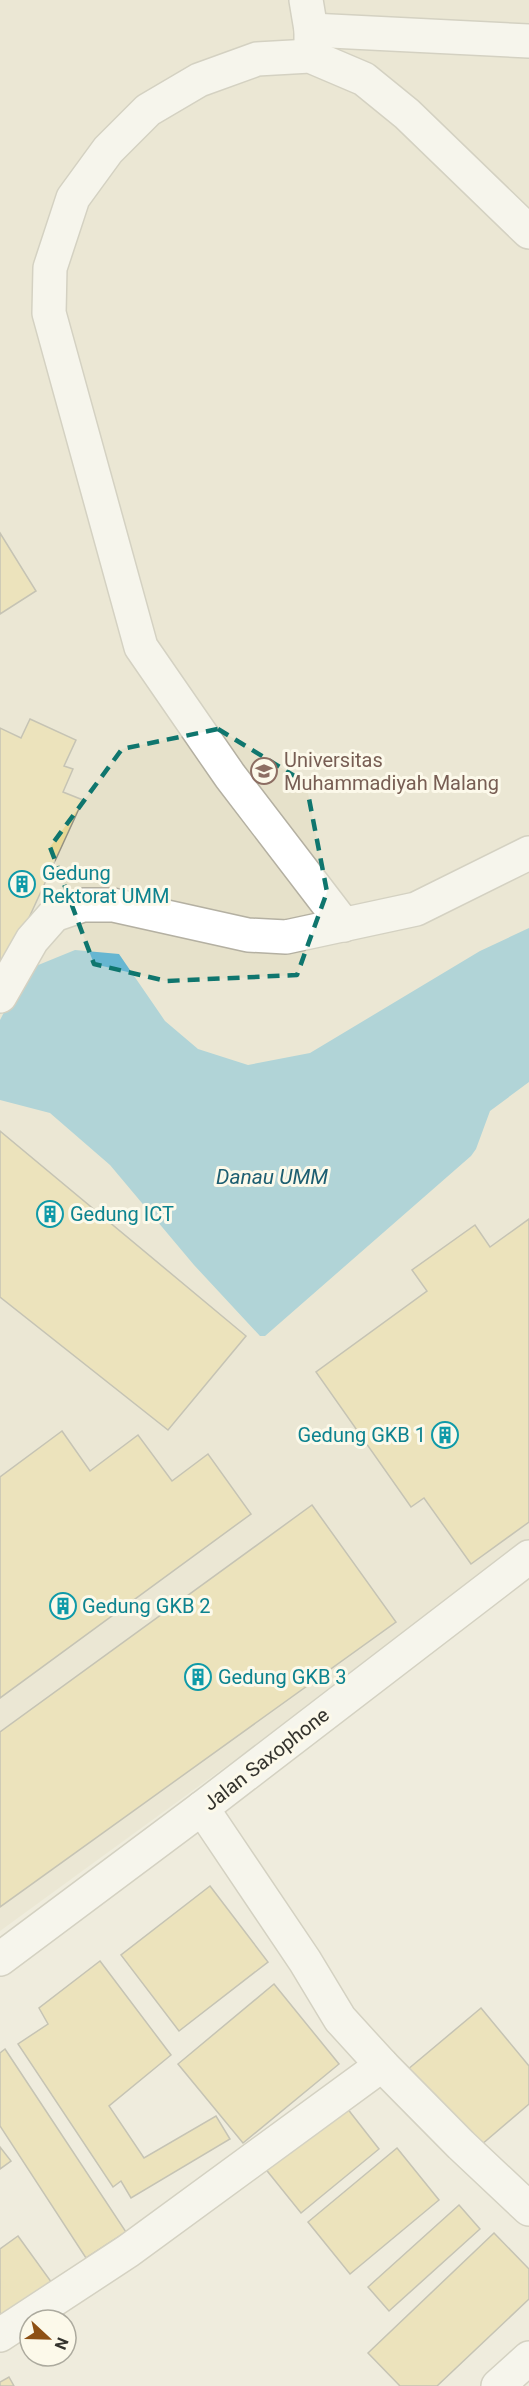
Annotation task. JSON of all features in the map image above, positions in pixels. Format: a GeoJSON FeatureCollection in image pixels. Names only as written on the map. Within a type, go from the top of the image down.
{"type":"FeatureCollection","features":[{"type":"Feature","properties":{"kind":"street"},"geometry":{"type":"LineString","coordinates":[[344,925],[230,776],[141,647],[49,313],[50,268],[73,198],[108,150],[148,110],[200,80],[257,59],[309,29],[529,41]]}},
{"type":"Feature","properties":{"kind":"street"},"geometry":{"type":"LineString","coordinates":[[309,29],[407,114],[529,232]]}},
{"type":"Feature","properties":{"kind":"street"},"geometry":{"type":"LineString","coordinates":[[0,996],[32,940],[54,915],[83,905],[113,905],[248,935],[286,937],[416,909],[529,853]]}},
{"type":"Feature","properties":{"kind":"street","name":"Jalan Saxophone"},"geometry":{"type":"LineString","coordinates":[[0,1959],[202,1808],[529,1557]]}},
{"type":"Feature","properties":{"kind":"street"},"geometry":{"type":"LineString","coordinates":[[202,1808],[305,1961],[340,2019],[461,2145],[529,2209]]}},
{"type":"Feature","properties":{"kind":"street"},"geometry":{"type":"LineString","coordinates":[[0,2335],[128,2251],[382,2065]]}},
{"type":"Feature","properties":{"kind":"street"},"geometry":{"type":"LineString","coordinates":[[498,2386],[529,2358]]}},
{"type":"Feature","properties":{"kind":"highlighted area"},"geometry":{"type":"Polygon","coordinates":[[[218,729],[306,783],[327,892],[297,975],[166,981],[94,964],[50,847],[122,749],[218,729]]]}},
{"type":"Feature","properties":{"kind":"shaded area","name":"Universitas Muhammadiyah Malang"},"geometry":{"type":"Polygon","coordinates":[[[0,0],[529,0],[529,1543],[0,1931],[0,0]]]}},
{"type":"Feature","properties":{"kind":"water","name":"Danau UMM"},"geometry":{"type":"Polygon","coordinates":[[[529,928],[529,1082],[490,1111],[476,1149],[471,1156],[265,1336],[260,1336],[194,1265],[110,1165],[50,1113],[0,1100],[0,1020],[26,970],[75,950],[119,954],[165,1021],[198,1049],[248,1065],[310,1053],[480,951],[529,928]]]}},
{"type":"Feature","properties":{"kind":"building"},"geometry":{"type":"Polygon","coordinates":[[[0,533],[36,591],[0,614],[0,533]]]}},
{"type":"Feature","properties":{"kind":"building","name":"Gedung Rektorat UMM"},"geometry":{"type":"Polygon","coordinates":[[[30,719],[76,740],[64,766],[73,769],[63,792],[83,800],[5,970],[0,968],[0,728],[21,738],[30,719]]]}},
{"type":"Feature","properties":{"kind":"building","name":"Gedung ICT"},"geometry":{"type":"Polygon","coordinates":[[[0,1131],[246,1336],[168,1430],[0,1297],[0,1131]]]}},
{"type":"Feature","properties":{"kind":"building","name":"Gedung GKB 1"},"geometry":{"type":"Polygon","coordinates":[[[529,1219],[529,1522],[471,1564],[424,1498],[411,1507],[316,1372],[427,1291],[412,1270],[475,1225],[490,1247],[529,1219]]]}},
{"type":"Feature","properties":{"kind":"building","name":"Gedung GKB 2"},"geometry":{"type":"Polygon","coordinates":[[[62,1431],[90,1471],[138,1435],[172,1481],[208,1454],[251,1514],[0,1698],[0,1477],[62,1431]]]}},
{"type":"Feature","properties":{"kind":"building","name":"Gedung GKB 3"},"geometry":{"type":"Polygon","coordinates":[[[312,1505],[396,1622],[0,1907],[0,1732],[312,1505]]]}},
{"type":"Feature","properties":{"kind":"building"},"geometry":{"type":"Polygon","coordinates":[[[210,1886],[268,1962],[179,2031],[121,1955],[210,1886]]]}},
{"type":"Feature","properties":{"kind":"building"},"geometry":{"type":"Polygon","coordinates":[[[100,1961],[171,2055],[109,2106],[144,2158],[216,2116],[230,2139],[131,2198],[121,2181],[113,2187],[18,2044],[48,2024],[39,2008],[100,1961]]]}},
{"type":"Feature","properties":{"kind":"building"},"geometry":{"type":"Polygon","coordinates":[[[274,1984],[339,2064],[243,2143],[178,2064],[274,1984]]]}},
{"type":"Feature","properties":{"kind":"building"},"geometry":{"type":"Polygon","coordinates":[[[481,2008],[529,2066],[529,2104],[474,2151],[407,2070],[481,2008]]]}},
{"type":"Feature","properties":{"kind":"building"},"geometry":{"type":"Polygon","coordinates":[[[5,2049],[126,2232],[86,2258],[0,2126],[0,2053],[5,2049]]]}},
{"type":"Feature","properties":{"kind":"building"},"geometry":{"type":"Polygon","coordinates":[[[343,2103],[379,2149],[301,2213],[264,2167],[343,2103]]]}},
{"type":"Feature","properties":{"kind":"building"},"geometry":{"type":"Polygon","coordinates":[[[0,2147],[11,2161],[0,2169],[0,2147]]]}},
{"type":"Feature","properties":{"kind":"building"},"geometry":{"type":"Polygon","coordinates":[[[397,2148],[439,2200],[350,2274],[308,2222],[397,2148]]]}},
{"type":"Feature","properties":{"kind":"building"},"geometry":{"type":"Polygon","coordinates":[[[459,2205],[480,2229],[389,2311],[368,2287],[459,2205]]]}},
{"type":"Feature","properties":{"kind":"building"},"geometry":{"type":"Polygon","coordinates":[[[494,2233],[529,2269],[529,2299],[437,2386],[400,2386],[368,2353],[494,2233]]]}},
{"type":"Feature","properties":{"kind":"building"},"geometry":{"type":"Polygon","coordinates":[[[18,2236],[52,2283],[0,2317],[0,2249],[18,2236]]]}},
{"type":"Feature","properties":{"kind":"building"},"geometry":{"type":"Polygon","coordinates":[[[9,2377],[14,2386],[0,2386],[0,2382],[9,2377]]]}},
{"type":"Feature","properties":{"kind":"place","name":"Universitas Muhammadiyah Malang"},"geometry":{"type":"Point","coordinates":[264,771]}},
{"type":"Feature","properties":{"kind":"place","name":"Gedung Rektorat UMM"},"geometry":{"type":"Point","coordinates":[22,884]}},
{"type":"Feature","properties":{"kind":"place","name":"Gedung ICT"},"geometry":{"type":"Point","coordinates":[50,1214]}},
{"type":"Feature","properties":{"kind":"place","name":"Gedung GKB 1"},"geometry":{"type":"Point","coordinates":[445,1435]}},
{"type":"Feature","properties":{"kind":"place","name":"Gedung GKB 2"},"geometry":{"type":"Point","coordinates":[63,1606]}},
{"type":"Feature","properties":{"kind":"place","name":"Gedung GKB 3"},"geometry":{"type":"Point","coordinates":[198,1677]}}]}
